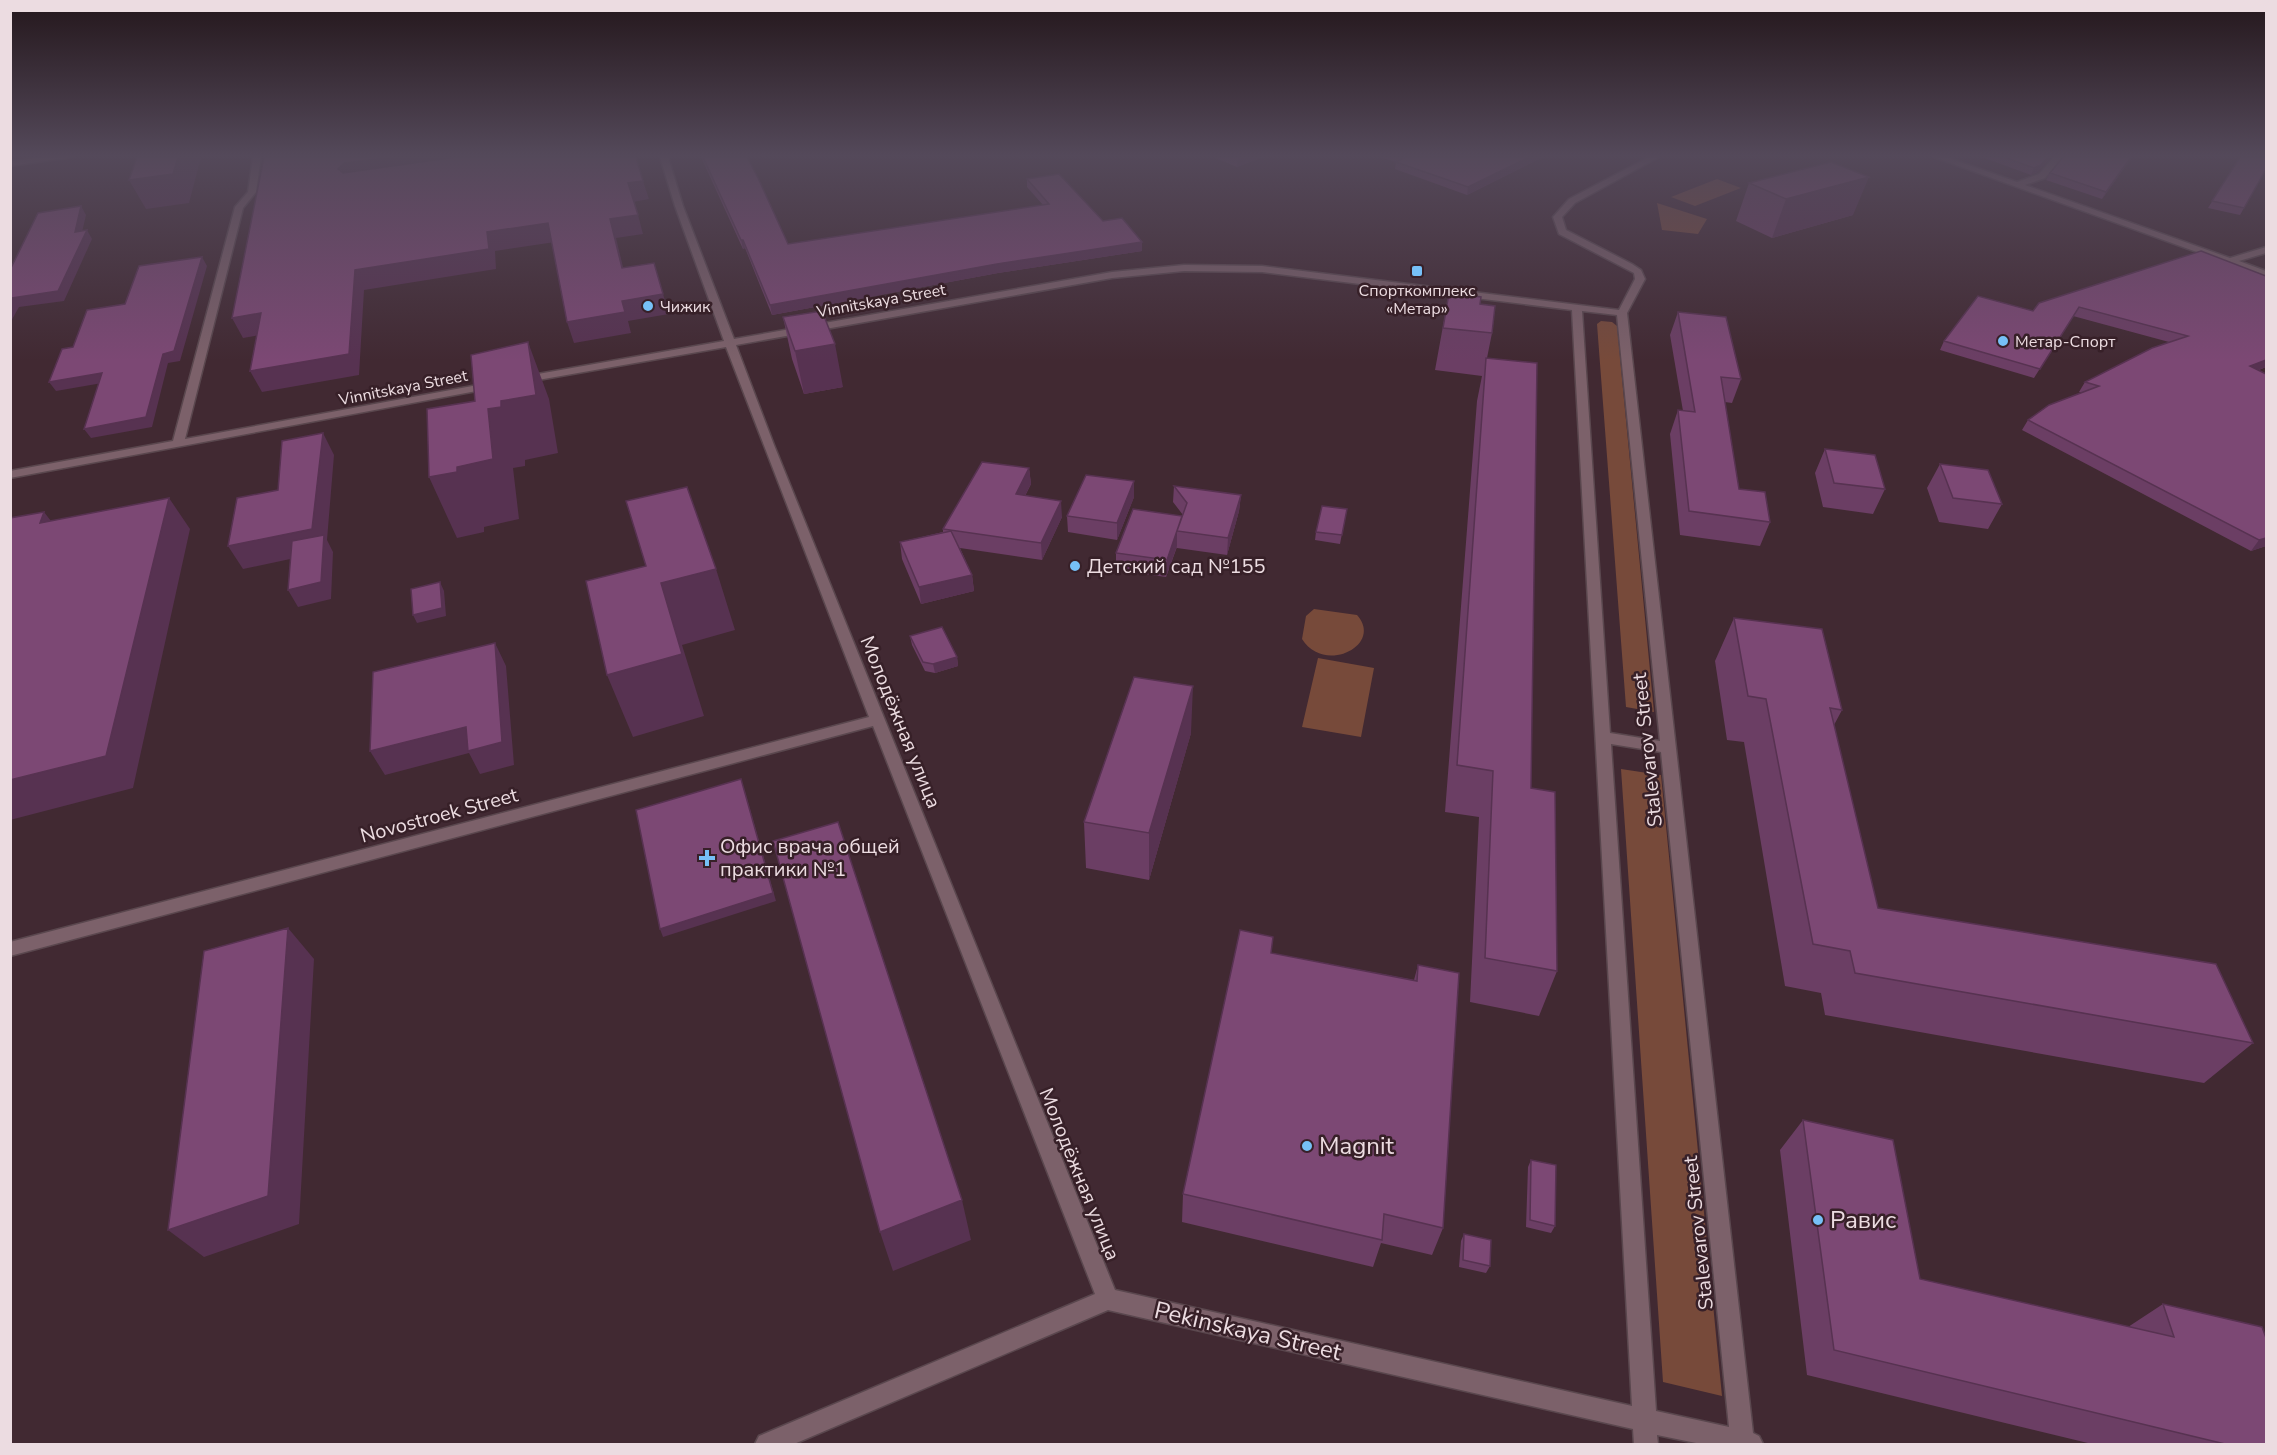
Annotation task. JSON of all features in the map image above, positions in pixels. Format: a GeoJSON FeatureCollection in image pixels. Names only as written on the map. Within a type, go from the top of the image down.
{"type":"FeatureCollection","features":[{"type":"Feature","properties":{"kind":"street"},"geometry":{"type":"LineString","coordinates":[[178,445],[234,225]]}},
{"type":"Feature","properties":{"kind":"street","name":"Молодёжная улица"},"geometry":{"type":"LineString","coordinates":[[686,225],[877,720],[1108,1299]]}},
{"type":"Feature","properties":{"kind":"street"},"geometry":{"type":"LineString","coordinates":[[1560,225],[1562,232],[1638,272],[1640,279],[1622,313]]}},
{"type":"Feature","properties":{"kind":"street"},"geometry":{"type":"LineString","coordinates":[[2132,225],[2266,274]]}},
{"type":"Feature","properties":{"kind":"street"},"geometry":{"type":"LineString","coordinates":[[2233,260],[2266,250]]}},
{"type":"Feature","properties":{"kind":"street","name":"Vinnitskaya Street"},"geometry":{"type":"LineString","coordinates":[[10,476],[729,341],[1112,275],[1184,268],[1262,269],[1622,313]]}},
{"type":"Feature","properties":{"kind":"street","name":"Stalevarov Street"},"geometry":{"type":"LineString","coordinates":[[1577,307],[1646,1444]]}},
{"type":"Feature","properties":{"kind":"street","name":"Stalevarov Street"},"geometry":{"type":"LineString","coordinates":[[1622,313],[1745,1444]]}},
{"type":"Feature","properties":{"kind":"street","name":"Novostroek Street"},"geometry":{"type":"LineString","coordinates":[[10,949],[877,720]]}},
{"type":"Feature","properties":{"kind":"street"},"geometry":{"type":"LineString","coordinates":[[1603,737],[1668,748]]}},
{"type":"Feature","properties":{"kind":"street"},"geometry":{"type":"LineString","coordinates":[[766,1444],[1108,1299]]}},
{"type":"Feature","properties":{"kind":"street","name":"Pekinskaya Street"},"geometry":{"type":"LineString","coordinates":[[1108,1299],[1745,1444]]}},
{"type":"Feature","properties":{"kind":"shaded area"},"geometry":{"type":"Polygon","coordinates":[[[1661,225],[1703,225],[1698,234],[1662,230],[1661,225]]]}},
{"type":"Feature","properties":{"kind":"shaded area"},"geometry":{"type":"Polygon","coordinates":[[[1601,321],[1612,322],[1617,326],[1654,712],[1626,707],[1597,324],[1601,321]]]}},
{"type":"Feature","properties":{"kind":"shaded area"},"geometry":{"type":"Polygon","coordinates":[[[1314,609],[1357,615],[1363,626],[1363,636],[1357,645],[1348,652],[1336,655],[1324,655],[1312,650],[1302,639],[1306,616],[1314,609]]]}},
{"type":"Feature","properties":{"kind":"shaded area"},"geometry":{"type":"Polygon","coordinates":[[[1318,658],[1374,668],[1361,737],[1302,727],[1318,658]]]}},
{"type":"Feature","properties":{"kind":"shaded area"},"geometry":{"type":"Polygon","coordinates":[[[1621,769],[1661,775],[1722,1396],[1663,1382],[1621,769]]]}},
{"type":"Feature","properties":{"kind":"building"},"geometry":{"type":"Polygon","coordinates":[[[32,225],[77,225],[75,232],[87,230],[58,291],[12,298],[10,301],[10,270],[32,225]]]}},
{"type":"Feature","properties":{"kind":"building"},"geometry":{"type":"Polygon","coordinates":[[[251,225],[535,225],[487,232],[489,249],[355,270],[349,354],[250,371],[261,313],[232,318],[251,225]]]}},
{"type":"Feature","properties":{"kind":"building"},"geometry":{"type":"Polygon","coordinates":[[[548,225],[611,225],[622,268],[654,263],[663,294],[622,301],[625,312],[567,322],[548,225]]]}},
{"type":"Feature","properties":{"kind":"building"},"geometry":{"type":"Polygon","coordinates":[[[734,225],[779,225],[788,244],[913,225],[1128,225],[1142,242],[997,264],[770,305],[743,240],[734,225]]]}},
{"type":"Feature","properties":{"kind":"building"},"geometry":{"type":"Polygon","coordinates":[[[2201,251],[2266,276],[2266,360],[2250,366],[2266,374],[2266,538],[2259,540],[2028,420],[2049,405],[2099,386],[2085,382],[2152,348],[2188,336],[2079,307],[2040,369],[1944,341],[1978,296],[2033,311],[2039,303],[2201,251]]]}},
{"type":"Feature","properties":{"kind":"building"},"geometry":{"type":"Polygon","coordinates":[[[202,257],[174,351],[163,354],[146,417],[84,429],[102,373],[49,382],[62,349],[73,347],[87,310],[125,304],[139,266],[202,257]]]}},
{"type":"Feature","properties":{"kind":"building"},"geometry":{"type":"Polygon","coordinates":[[[1449,293],[1481,297],[1480,304],[1495,306],[1492,333],[1443,328],[1449,293]]]}},
{"type":"Feature","properties":{"kind":"building"},"geometry":{"type":"Polygon","coordinates":[[[822,311],[835,344],[795,351],[783,317],[822,311]]]}},
{"type":"Feature","properties":{"kind":"building"},"geometry":{"type":"Polygon","coordinates":[[[1678,312],[1726,317],[1741,379],[1721,377],[1739,489],[1765,492],[1770,522],[1689,511],[1678,410],[1695,412],[1678,312]]]}},
{"type":"Feature","properties":{"kind":"building"},"geometry":{"type":"Polygon","coordinates":[[[528,342],[536,395],[501,401],[501,407],[488,409],[493,459],[457,467],[457,472],[429,477],[427,409],[475,401],[471,355],[528,342]]]}},
{"type":"Feature","properties":{"kind":"building"},"geometry":{"type":"Polygon","coordinates":[[[1486,358],[1537,363],[1531,788],[1555,792],[1557,971],[1485,958],[1493,771],[1457,765],[1486,358]]]}},
{"type":"Feature","properties":{"kind":"building"},"geometry":{"type":"Polygon","coordinates":[[[323,433],[312,529],[228,546],[237,498],[278,490],[282,441],[323,433]]]}},
{"type":"Feature","properties":{"kind":"building"},"geometry":{"type":"Polygon","coordinates":[[[1825,449],[1875,455],[1885,489],[1834,483],[1825,449]]]}},
{"type":"Feature","properties":{"kind":"building"},"geometry":{"type":"Polygon","coordinates":[[[982,462],[1029,468],[1016,494],[1061,501],[1041,543],[943,529],[982,462]]]}},
{"type":"Feature","properties":{"kind":"building"},"geometry":{"type":"Polygon","coordinates":[[[1940,464],[1988,470],[2002,504],[1953,498],[1940,464]]]}},
{"type":"Feature","properties":{"kind":"building"},"geometry":{"type":"Polygon","coordinates":[[[1086,475],[1134,481],[1117,523],[1067,516],[1086,475]]]}},
{"type":"Feature","properties":{"kind":"building"},"geometry":{"type":"Polygon","coordinates":[[[1174,486],[1241,495],[1228,538],[1177,531],[1187,503],[1174,486]]]}},
{"type":"Feature","properties":{"kind":"building"},"geometry":{"type":"Polygon","coordinates":[[[687,487],[716,569],[661,583],[682,654],[607,675],[586,581],[646,566],[626,501],[687,487]]]}},
{"type":"Feature","properties":{"kind":"building"},"geometry":{"type":"Polygon","coordinates":[[[169,498],[106,756],[10,780],[10,518],[44,512],[40,523],[169,498]]]}},
{"type":"Feature","properties":{"kind":"building"},"geometry":{"type":"Polygon","coordinates":[[[1322,506],[1347,509],[1342,535],[1316,532],[1322,506]]]}},
{"type":"Feature","properties":{"kind":"building"},"geometry":{"type":"Polygon","coordinates":[[[1133,509],[1182,516],[1167,560],[1116,553],[1133,509]]]}},
{"type":"Feature","properties":{"kind":"building"},"geometry":{"type":"Polygon","coordinates":[[[951,531],[972,575],[919,587],[900,542],[951,531]]]}},
{"type":"Feature","properties":{"kind":"building"},"geometry":{"type":"Polygon","coordinates":[[[324,535],[321,582],[288,590],[292,541],[324,535]]]}},
{"type":"Feature","properties":{"kind":"building"},"geometry":{"type":"Polygon","coordinates":[[[440,582],[442,608],[413,615],[411,589],[440,582]]]}},
{"type":"Feature","properties":{"kind":"building"},"geometry":{"type":"Polygon","coordinates":[[[1734,618],[1822,629],[1842,710],[1830,708],[1878,908],[2216,964],[2253,1043],[1855,973],[1850,951],[1813,944],[1766,699],[1748,696],[1734,618]]]}},
{"type":"Feature","properties":{"kind":"building"},"geometry":{"type":"Polygon","coordinates":[[[942,627],[957,657],[933,664],[923,662],[910,636],[942,627]]]}},
{"type":"Feature","properties":{"kind":"building"},"geometry":{"type":"Polygon","coordinates":[[[495,643],[502,742],[468,751],[466,727],[370,751],[373,672],[495,643]]]}},
{"type":"Feature","properties":{"kind":"building"},"geometry":{"type":"Polygon","coordinates":[[[1134,677],[1193,686],[1149,833],[1084,822],[1134,677]]]}},
{"type":"Feature","properties":{"kind":"building"},"geometry":{"type":"Polygon","coordinates":[[[741,779],[773,893],[660,929],[636,810],[741,779]]]}},
{"type":"Feature","properties":{"kind":"building"},"geometry":{"type":"Polygon","coordinates":[[[838,822],[962,1200],[880,1232],[773,841],[838,822]]]}},
{"type":"Feature","properties":{"kind":"building"},"geometry":{"type":"Polygon","coordinates":[[[288,928],[268,1196],[168,1230],[204,951],[288,928]]]}},
{"type":"Feature","properties":{"kind":"building"},"geometry":{"type":"Polygon","coordinates":[[[1240,930],[1273,937],[1271,953],[1417,981],[1418,965],[1459,973],[1443,1228],[1384,1214],[1382,1240],[1183,1194],[1240,930]]]}},
{"type":"Feature","properties":{"kind":"building"},"geometry":{"type":"Polygon","coordinates":[[[1803,1120],[1893,1140],[1920,1279],[2174,1337],[2163,1304],[2262,1327],[2266,1338],[2266,1444],[2225,1444],[1834,1350],[1803,1120]]]}},
{"type":"Feature","properties":{"kind":"building"},"geometry":{"type":"Polygon","coordinates":[[[1531,1160],[1556,1165],[1555,1226],[1530,1220],[1531,1160]]]}},
{"type":"Feature","properties":{"kind":"building"},"geometry":{"type":"Polygon","coordinates":[[[1464,1234],[1491,1240],[1490,1266],[1463,1260],[1464,1234]]]}},
{"type":"Feature","properties":{"kind":"place","name":"Спорткомплекс «Метар»"},"geometry":{"type":"Point","coordinates":[1417,271]}},
{"type":"Feature","properties":{"kind":"place","name":"Чижик"},"geometry":{"type":"Point","coordinates":[648,306]}},
{"type":"Feature","properties":{"kind":"place","name":"Метар-Спорт"},"geometry":{"type":"Point","coordinates":[2003,341]}},
{"type":"Feature","properties":{"kind":"place","name":"Детский сад №155"},"geometry":{"type":"Point","coordinates":[1075,566]}},
{"type":"Feature","properties":{"kind":"place","name":"Офис врача общей практики №1"},"geometry":{"type":"Point","coordinates":[707,858]}},
{"type":"Feature","properties":{"kind":"place","name":"Magnit"},"geometry":{"type":"Point","coordinates":[1307,1146]}},
{"type":"Feature","properties":{"kind":"place","name":"Равис"},"geometry":{"type":"Point","coordinates":[1818,1220]}}]}
